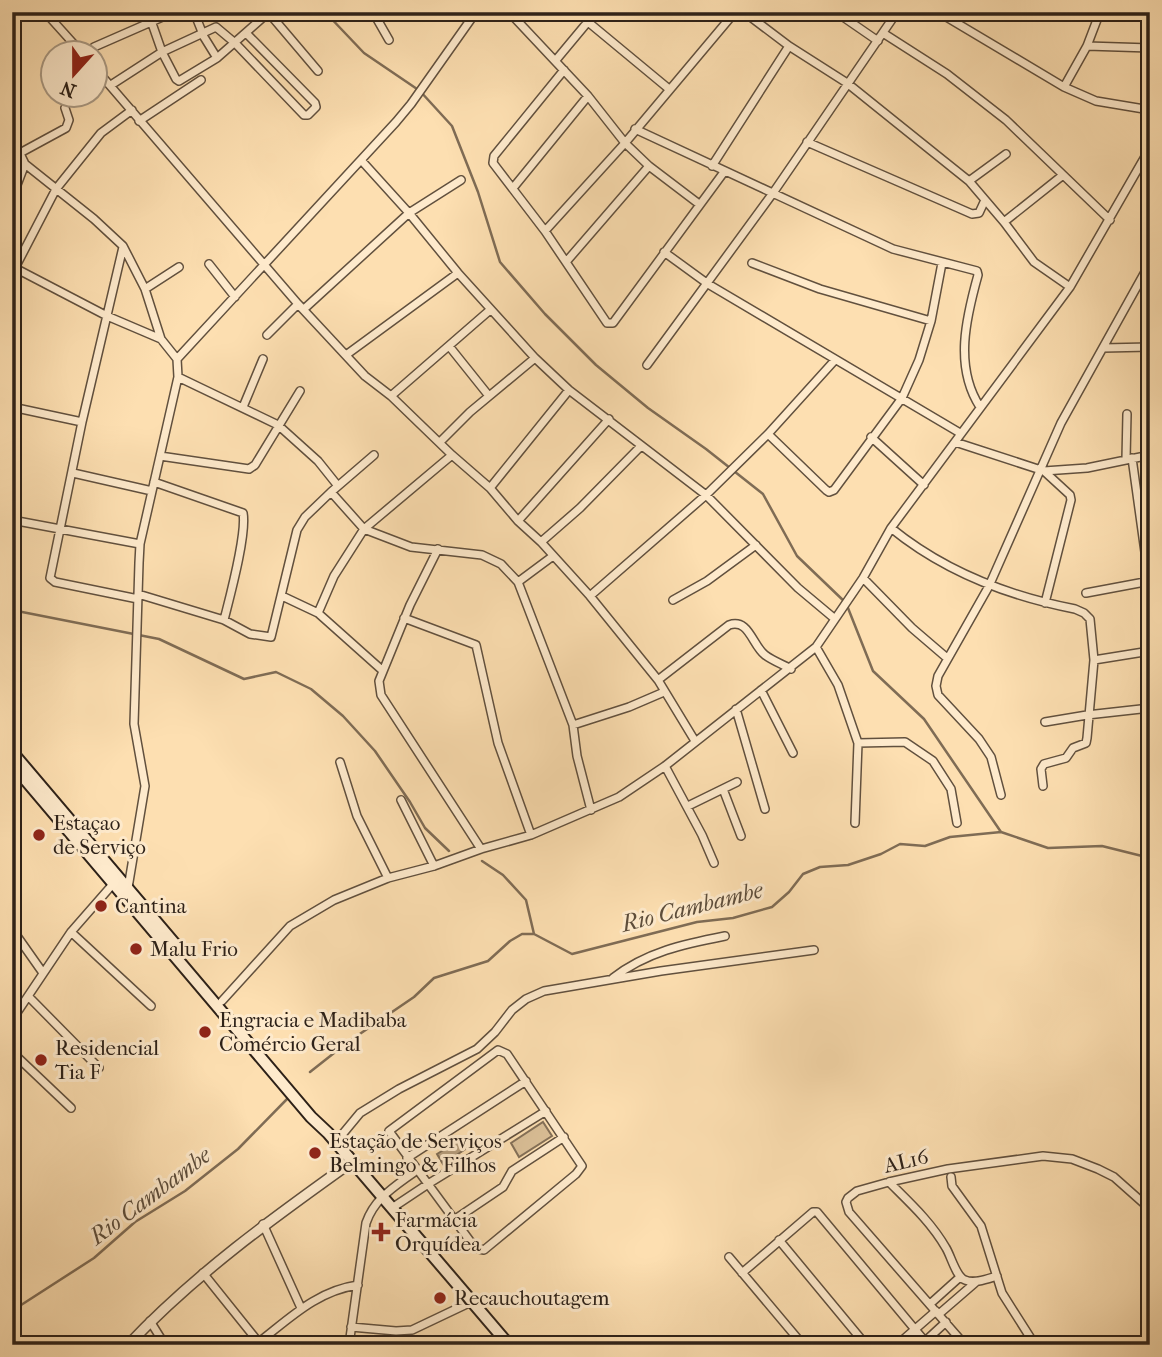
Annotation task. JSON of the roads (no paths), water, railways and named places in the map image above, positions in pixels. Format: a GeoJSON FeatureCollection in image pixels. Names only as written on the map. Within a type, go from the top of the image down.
{"type":"FeatureCollection","features":[{"type":"Feature","properties":{"kind":"main road"},"geometry":{"type":"LineString","coordinates":[[12,752],[222,1001],[274,1068]]}},
{"type":"Feature","properties":{"kind":"main road"},"geometry":{"type":"LineString","coordinates":[[14,769],[274,1068],[505,1344]]}},
{"type":"Feature","properties":{"kind":"street"},"geometry":{"type":"LineString","coordinates":[[45,12],[68,38]]}},
{"type":"Feature","properties":{"kind":"street"},"geometry":{"type":"LineString","coordinates":[[148,12],[162,52],[177,81],[217,58],[268,13],[318,71]]}},
{"type":"Feature","properties":{"kind":"street"},"geometry":{"type":"LineString","coordinates":[[108,41],[174,12]]}},
{"type":"Feature","properties":{"kind":"street"},"geometry":{"type":"LineString","coordinates":[[194,12],[217,58]]}},
{"type":"Feature","properties":{"kind":"street"},"geometry":{"type":"LineString","coordinates":[[373,12],[389,40]]}},
{"type":"Feature","properties":{"kind":"street"},"geometry":{"type":"LineString","coordinates":[[177,359],[411,104],[476,12]]}},
{"type":"Feature","properties":{"kind":"street"},"geometry":{"type":"LineString","coordinates":[[509,12],[589,96],[625,143],[649,166],[699,204]]}},
{"type":"Feature","properties":{"kind":"street"},"geometry":{"type":"LineString","coordinates":[[576,12],[669,89]]}},
{"type":"Feature","properties":{"kind":"street"},"geometry":{"type":"LineString","coordinates":[[556,60],[596,12]]}},
{"type":"Feature","properties":{"kind":"street"},"geometry":{"type":"LineString","coordinates":[[545,230],[625,143],[735,12]]}},
{"type":"Feature","properties":{"kind":"street"},"geometry":{"type":"LineString","coordinates":[[744,12],[789,46],[847,83],[968,181],[1034,262],[1070,287]]}},
{"type":"Feature","properties":{"kind":"street"},"geometry":{"type":"LineString","coordinates":[[836,12],[878,41]]}},
{"type":"Feature","properties":{"kind":"street"},"geometry":{"type":"LineString","coordinates":[[647,365],[773,194],[897,12]]}},
{"type":"Feature","properties":{"kind":"street"},"geometry":{"type":"LineString","coordinates":[[938,12],[1064,87],[1096,101],[1150,110]]}},
{"type":"Feature","properties":{"kind":"street"},"geometry":{"type":"LineString","coordinates":[[1064,87],[1087,46],[1100,12]]}},
{"type":"Feature","properties":{"kind":"street"},"geometry":{"type":"LineString","coordinates":[[111,85],[162,52],[216,27],[235,43],[304,115],[308,115],[316,107],[315,103],[247,34]]}},
{"type":"Feature","properties":{"kind":"street"},"geometry":{"type":"LineString","coordinates":[[883,33],[947,75],[1006,120],[1110,220]]}},
{"type":"Feature","properties":{"kind":"street"},"geometry":{"type":"LineString","coordinates":[[712,166],[789,46]]}},
{"type":"Feature","properties":{"kind":"street"},"geometry":{"type":"LineString","coordinates":[[1087,46],[1150,48]]}},
{"type":"Feature","properties":{"kind":"street"},"geometry":{"type":"LineString","coordinates":[[564,70],[492,160],[545,230],[610,324],[724,172]]}},
{"type":"Feature","properties":{"kind":"street"},"geometry":{"type":"LineString","coordinates":[[139,121],[201,80]]}},
{"type":"Feature","properties":{"kind":"street"},"geometry":{"type":"LineString","coordinates":[[108,82],[301,307],[365,376],[391,396],[490,488],[590,596],[658,680],[695,741]]}},
{"type":"Feature","properties":{"kind":"street"},"geometry":{"type":"LineString","coordinates":[[513,188],[589,96]]}},
{"type":"Feature","properties":{"kind":"street"},"geometry":{"type":"LineString","coordinates":[[19,153],[66,128],[69,120],[65,108]]}},
{"type":"Feature","properties":{"kind":"street"},"geometry":{"type":"LineString","coordinates":[[131,110],[101,133],[56,189],[14,268],[107,316],[162,339]]}},
{"type":"Feature","properties":{"kind":"street"},"geometry":{"type":"LineString","coordinates":[[635,129],[893,249],[974,269],[978,275],[963,338],[970,392],[980,407]]}},
{"type":"Feature","properties":{"kind":"street"},"geometry":{"type":"LineString","coordinates":[[12,137],[25,164],[123,246],[145,289],[162,339],[177,359],[178,377],[140,544],[134,724],[145,786],[128,889]]}},
{"type":"Feature","properties":{"kind":"street"},"geometry":{"type":"LineString","coordinates":[[807,142],[972,214],[979,213],[985,200]]}},
{"type":"Feature","properties":{"kind":"street"},"geometry":{"type":"LineString","coordinates":[[222,1001],[290,926],[334,900],[388,878],[531,835],[590,810],[639,785],[816,648],[863,578],[891,528],[1070,287],[1150,148]]}},
{"type":"Feature","properties":{"kind":"street"},"geometry":{"type":"LineString","coordinates":[[968,181],[1006,154]]}},
{"type":"Feature","properties":{"kind":"street"},"geometry":{"type":"LineString","coordinates":[[360,160],[535,358],[569,390],[706,495],[798,587],[835,619]]}},
{"type":"Feature","properties":{"kind":"street"},"geometry":{"type":"LineString","coordinates":[[12,198],[25,164]]}},
{"type":"Feature","properties":{"kind":"street"},"geometry":{"type":"LineString","coordinates":[[566,262],[649,166]]}},
{"type":"Feature","properties":{"kind":"street"},"geometry":{"type":"LineString","coordinates":[[1004,222],[1063,174]]}},
{"type":"Feature","properties":{"kind":"street"},"geometry":{"type":"LineString","coordinates":[[267,335],[409,213],[461,180]]}},
{"type":"Feature","properties":{"kind":"street"},"geometry":{"type":"LineString","coordinates":[[123,246],[82,422],[50,578],[52,581],[138,597],[224,620],[240,630],[271,637],[297,530],[305,517],[374,455]]}},
{"type":"Feature","properties":{"kind":"street"},"geometry":{"type":"LineString","coordinates":[[664,252],[708,284],[960,433]]}},
{"type":"Feature","properties":{"kind":"street"},"geometry":{"type":"LineString","coordinates":[[752,263],[820,289],[931,321]]}},
{"type":"Feature","properties":{"kind":"street"},"geometry":{"type":"LineString","coordinates":[[768,434],[829,492],[834,490],[902,398],[919,360],[931,321],[942,263]]}},
{"type":"Feature","properties":{"kind":"street"},"geometry":{"type":"LineString","coordinates":[[1001,795],[991,757],[979,739],[938,695],[938,676],[989,586],[1061,423],[1150,263]]}},
{"type":"Feature","properties":{"kind":"street"},"geometry":{"type":"LineString","coordinates":[[209,264],[235,297]]}},
{"type":"Feature","properties":{"kind":"street"},"geometry":{"type":"LineString","coordinates":[[145,289],[179,267]]}},
{"type":"Feature","properties":{"kind":"street"},"geometry":{"type":"LineString","coordinates":[[346,355],[458,273]]}},
{"type":"Feature","properties":{"kind":"street"},"geometry":{"type":"LineString","coordinates":[[391,396],[490,310]]}},
{"type":"Feature","properties":{"kind":"street"},"geometry":{"type":"LineString","coordinates":[[449,346],[489,396]]}},
{"type":"Feature","properties":{"kind":"street"},"geometry":{"type":"LineString","coordinates":[[1103,348],[1150,347]]}},
{"type":"Feature","properties":{"kind":"street"},"geometry":{"type":"LineString","coordinates":[[440,442],[535,358]]}},
{"type":"Feature","properties":{"kind":"street"},"geometry":{"type":"LineString","coordinates":[[243,407],[263,359]]}},
{"type":"Feature","properties":{"kind":"street"},"geometry":{"type":"LineString","coordinates":[[590,596],[706,495],[768,434],[835,360]]}},
{"type":"Feature","properties":{"kind":"street"},"geometry":{"type":"LineString","coordinates":[[178,377],[278,425],[318,461],[364,529],[411,547],[490,558],[501,564],[518,582],[573,725],[590,810]]}},
{"type":"Feature","properties":{"kind":"street"},"geometry":{"type":"LineString","coordinates":[[490,488],[569,390]]}},
{"type":"Feature","properties":{"kind":"street"},"geometry":{"type":"LineString","coordinates":[[160,456],[249,469],[255,465],[300,391]]}},
{"type":"Feature","properties":{"kind":"street"},"geometry":{"type":"LineString","coordinates":[[12,407],[82,422]]}},
{"type":"Feature","properties":{"kind":"street"},"geometry":{"type":"LineString","coordinates":[[1086,593],[1149,581],[1129,459],[1127,414]]}},
{"type":"Feature","properties":{"kind":"street"},"geometry":{"type":"LineString","coordinates":[[518,521],[609,419]]}},
{"type":"Feature","properties":{"kind":"street"},"geometry":{"type":"LineString","coordinates":[[871,437],[924,485]]}},
{"type":"Feature","properties":{"kind":"street"},"geometry":{"type":"LineString","coordinates":[[955,442],[1042,471],[1070,495],[1071,500],[1045,603]]}},
{"type":"Feature","properties":{"kind":"street"},"geometry":{"type":"LineString","coordinates":[[541,542],[580,508],[641,446]]}},
{"type":"Feature","properties":{"kind":"street"},"geometry":{"type":"LineString","coordinates":[[1042,471],[1087,468],[1150,454]]}},
{"type":"Feature","properties":{"kind":"street"},"geometry":{"type":"LineString","coordinates":[[318,613],[334,576],[364,529],[452,455]]}},
{"type":"Feature","properties":{"kind":"street"},"geometry":{"type":"LineString","coordinates":[[73,473],[152,491]]}},
{"type":"Feature","properties":{"kind":"street"},"geometry":{"type":"LineString","coordinates":[[154,482],[243,513],[238,557],[224,620]]}},
{"type":"Feature","properties":{"kind":"street"},"geometry":{"type":"LineString","coordinates":[[12,520],[140,544]]}},
{"type":"Feature","properties":{"kind":"street"},"geometry":{"type":"LineString","coordinates":[[891,528],[912,544],[989,586],[1075,609],[1090,619],[1094,660],[1086,743],[1073,748],[1066,758],[1044,764],[1041,769],[1043,786]]}},
{"type":"Feature","properties":{"kind":"street"},"geometry":{"type":"LineString","coordinates":[[673,600],[707,581],[756,545]]}},
{"type":"Feature","properties":{"kind":"street"},"geometry":{"type":"LineString","coordinates":[[438,549],[404,618],[379,681],[382,695],[481,849]]}},
{"type":"Feature","properties":{"kind":"street"},"geometry":{"type":"LineString","coordinates":[[518,582],[553,556]]}},
{"type":"Feature","properties":{"kind":"street"},"geometry":{"type":"LineString","coordinates":[[863,578],[912,628],[947,658]]}},
{"type":"Feature","properties":{"kind":"street"},"geometry":{"type":"LineString","coordinates":[[282,596],[318,613],[383,670]]}},
{"type":"Feature","properties":{"kind":"street"},"geometry":{"type":"LineString","coordinates":[[404,618],[475,645],[498,743],[531,835]]}},
{"type":"Feature","properties":{"kind":"street"},"geometry":{"type":"LineString","coordinates":[[658,680],[735,623],[743,625],[766,656],[791,669]]}},
{"type":"Feature","properties":{"kind":"street"},"geometry":{"type":"LineString","coordinates":[[816,648],[838,685],[858,743],[855,823]]}},
{"type":"Feature","properties":{"kind":"street"},"geometry":{"type":"LineString","coordinates":[[1094,660],[1150,651]]}},
{"type":"Feature","properties":{"kind":"street"},"geometry":{"type":"LineString","coordinates":[[761,690],[793,753]]}},
{"type":"Feature","properties":{"kind":"street"},"geometry":{"type":"LineString","coordinates":[[573,725],[629,707],[664,692]]}},
{"type":"Feature","properties":{"kind":"street"},"geometry":{"type":"LineString","coordinates":[[1045,722],[1150,708]]}},
{"type":"Feature","properties":{"kind":"street"},"geometry":{"type":"LineString","coordinates":[[736,709],[765,809]]}},
{"type":"Feature","properties":{"kind":"street"},"geometry":{"type":"LineString","coordinates":[[858,743],[905,742],[933,761],[951,789],[957,823]]}},
{"type":"Feature","properties":{"kind":"street"},"geometry":{"type":"LineString","coordinates":[[340,762],[357,816],[388,878]]}},
{"type":"Feature","properties":{"kind":"street"},"geometry":{"type":"LineString","coordinates":[[665,766],[688,806],[713,863]]}},
{"type":"Feature","properties":{"kind":"street"},"geometry":{"type":"LineString","coordinates":[[688,806],[737,782]]}},
{"type":"Feature","properties":{"kind":"street"},"geometry":{"type":"LineString","coordinates":[[723,789],[741,836]]}},
{"type":"Feature","properties":{"kind":"street"},"geometry":{"type":"LineString","coordinates":[[401,800],[434,866]]}},
{"type":"Feature","properties":{"kind":"street"},"geometry":{"type":"LineString","coordinates":[[12,1020],[71,932],[114,884]]}},
{"type":"Feature","properties":{"kind":"street"},"geometry":{"type":"LineString","coordinates":[[12,929],[43,973]]}},
{"type":"Feature","properties":{"kind":"street"},"geometry":{"type":"LineString","coordinates":[[71,932],[151,1006]]}},
{"type":"Feature","properties":{"kind":"street"},"geometry":{"type":"LineString","coordinates":[[610,980],[656,953],[677,945],[725,936]]}},
{"type":"Feature","properties":{"kind":"street"},"geometry":{"type":"LineString","coordinates":[[336,1142],[352,1120],[367,1108],[487,1042],[512,1010],[526,999],[558,987],[814,950]]}},
{"type":"Feature","properties":{"kind":"street"},"geometry":{"type":"LineString","coordinates":[[29,997],[99,1068]]}},
{"type":"Feature","properties":{"kind":"street"},"geometry":{"type":"LineString","coordinates":[[503,1050],[546,1111],[580,1161],[580,1170],[488,1249],[475,1246],[407,1158],[389,1130],[493,1052],[503,1050]]}},
{"type":"Feature","properties":{"kind":"street"},"geometry":{"type":"LineString","coordinates":[[12,1052],[71,1108]]}},
{"type":"Feature","properties":{"kind":"street"},"geometry":{"type":"LineString","coordinates":[[407,1158],[526,1081]]}},
{"type":"Feature","properties":{"kind":"street"},"geometry":{"type":"LineString","coordinates":[[392,1208],[546,1111]]}},
{"type":"Feature","properties":{"kind":"street"},"geometry":{"type":"LineString","coordinates":[[454,1220],[503,1187],[512,1171],[564,1137]]}},
{"type":"Feature","properties":{"kind":"street","name":"AL16"},"geometry":{"type":"LineString","coordinates":[[965,1345],[848,1207],[846,1202],[852,1194],[889,1182],[948,1169],[1043,1156],[1072,1160],[1098,1169],[1114,1177],[1150,1209]]}},
{"type":"Feature","properties":{"kind":"street"},"geometry":{"type":"LineString","coordinates":[[128,1345],[203,1273],[263,1224],[352,1161]]}},
{"type":"Feature","properties":{"kind":"street"},"geometry":{"type":"LineString","coordinates":[[349,1345],[366,1223],[373,1206],[382,1196],[417,1170]]}},
{"type":"Feature","properties":{"kind":"street"},"geometry":{"type":"LineString","coordinates":[[951,1177],[952,1186],[981,1226],[1012,1311],[1035,1345]]}},
{"type":"Feature","properties":{"kind":"street"},"geometry":{"type":"LineString","coordinates":[[889,1182],[940,1237],[960,1277],[976,1282]]}},
{"type":"Feature","properties":{"kind":"street"},"geometry":{"type":"LineString","coordinates":[[742,1273],[813,1212],[817,1212],[925,1343],[946,1322]]}},
{"type":"Feature","properties":{"kind":"street"},"geometry":{"type":"LineString","coordinates":[[263,1224],[301,1308]]}},
{"type":"Feature","properties":{"kind":"street"},"geometry":{"type":"LineString","coordinates":[[779,1240],[866,1345]]}},
{"type":"Feature","properties":{"kind":"street"},"geometry":{"type":"LineString","coordinates":[[729,1258],[803,1345]]}},
{"type":"Feature","properties":{"kind":"street"},"geometry":{"type":"LineString","coordinates":[[203,1273],[258,1344],[301,1308],[330,1292],[358,1286]]}},
{"type":"Feature","properties":{"kind":"street"},"geometry":{"type":"LineString","coordinates":[[897,1345],[976,1282],[997,1276]]}},
{"type":"Feature","properties":{"kind":"street"},"geometry":{"type":"LineString","coordinates":[[930,1304],[960,1277]]}},
{"type":"Feature","properties":{"kind":"street"},"geometry":{"type":"LineString","coordinates":[[351,1327],[412,1330],[471,1302]]}},
{"type":"Feature","properties":{"kind":"street"},"geometry":{"type":"LineString","coordinates":[[150,1321],[165,1345]]}},
{"type":"Feature","properties":{"kind":"waterway"},"geometry":{"type":"LineString","coordinates":[[325,12],[364,53],[420,91],[452,126],[478,192],[500,262],[545,314],[596,365],[648,408],[763,494],[797,556],[846,603],[873,671],[924,719],[1001,832]]}},
{"type":"Feature","properties":{"kind":"waterway"},"geometry":{"type":"LineString","coordinates":[[12,610],[159,639],[244,679],[276,672],[311,689],[343,716],[375,751],[425,828],[449,851]]}},
{"type":"Feature","properties":{"kind":"waterway","name":"Rio Cambambe"},"geometry":{"type":"LineString","coordinates":[[310,1072],[348,1042],[414,997],[434,978],[488,961],[522,934],[534,934],[572,954],[697,922],[733,918],[772,907],[789,892],[803,874],[820,867],[848,865],[881,854],[900,844],[925,846],[950,837],[1001,832],[1048,848],[1102,846],[1150,858]]}},
{"type":"Feature","properties":{"kind":"waterway"},"geometry":{"type":"LineString","coordinates":[[482,861],[503,875],[526,900],[534,934]]}},
{"type":"Feature","properties":{"kind":"waterway","name":"Rio Cambambe"},"geometry":{"type":"LineString","coordinates":[[12,1307],[18,1307],[94,1258],[135,1222],[185,1191],[238,1149],[289,1097]]}},
{"type":"Feature","properties":{"kind":"place","name":"Estaçao de Serviço"},"geometry":{"type":"Point","coordinates":[39,835]}},
{"type":"Feature","properties":{"kind":"place","name":"Cantina"},"geometry":{"type":"Point","coordinates":[101,906]}},
{"type":"Feature","properties":{"kind":"place","name":"Malu Frio"},"geometry":{"type":"Point","coordinates":[136,949]}},
{"type":"Feature","properties":{"kind":"place","name":"Engracia e Madibaba Comércio Geral"},"geometry":{"type":"Point","coordinates":[205,1032]}},
{"type":"Feature","properties":{"kind":"place","name":"Residencial Tia F"},"geometry":{"type":"Point","coordinates":[41,1060]}},
{"type":"Feature","properties":{"kind":"place","name":"Estação de Serviços Belmingo & Filhos"},"geometry":{"type":"Point","coordinates":[315,1153]}},
{"type":"Feature","properties":{"kind":"place","name":"Farmácia Orquídea"},"geometry":{"type":"Point","coordinates":[381,1232]}},
{"type":"Feature","properties":{"kind":"place","name":"Recauchoutagem"},"geometry":{"type":"Point","coordinates":[440,1298]}}]}
